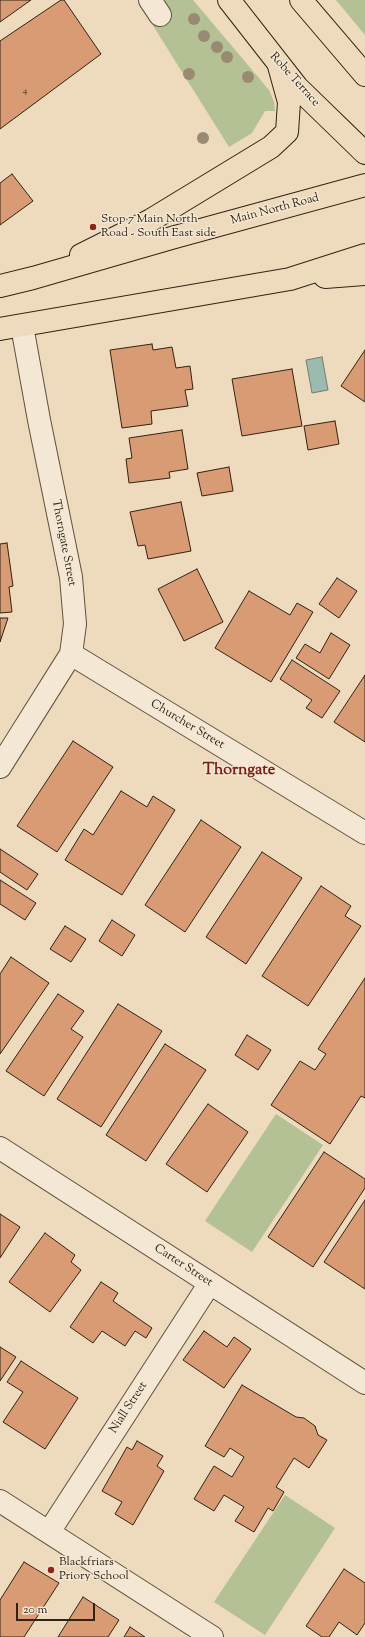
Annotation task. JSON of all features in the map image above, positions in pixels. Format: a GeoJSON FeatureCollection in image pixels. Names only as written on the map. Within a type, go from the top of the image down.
{"type":"FeatureCollection","features":[{"type":"Feature","properties":{"kind":"highway","name":"Robe Terrace"},"geometry":{"type":"LineString","coordinates":[[229,0],[279,66],[297,87],[365,153]]}},
{"type":"Feature","properties":{"kind":"highway"},"geometry":{"type":"LineString","coordinates":[[301,0],[365,74]]}},
{"type":"Feature","properties":{"kind":"highway"},"geometry":{"type":"LineString","coordinates":[[33,278],[151,220],[271,147],[287,132],[289,102],[279,66]]}},
{"type":"Feature","properties":{"kind":"highway","name":"Main North Road"},"geometry":{"type":"LineString","coordinates":[[0,286],[365,186]]}},
{"type":"Feature","properties":{"kind":"highway"},"geometry":{"type":"LineString","coordinates":[[290,279],[365,255]]}},
{"type":"Feature","properties":{"kind":"highway"},"geometry":{"type":"LineString","coordinates":[[0,329],[290,279],[365,274]]}},
{"type":"Feature","properties":{"kind":"street","name":"Thorngate Street"},"geometry":{"type":"LineString","coordinates":[[0,767],[71,654],[75,624],[71,577],[39,420],[22,326]]}},
{"type":"Feature","properties":{"kind":"street","name":"Churcher Street"},"geometry":{"type":"LineString","coordinates":[[71,654],[365,833]]}},
{"type":"Feature","properties":{"kind":"street","name":"Carter Street"},"geometry":{"type":"LineString","coordinates":[[0,1148],[365,1384]]}},
{"type":"Feature","properties":{"kind":"street","name":"Niall Street"},"geometry":{"type":"LineString","coordinates":[[49,1532],[210,1284]]}},
{"type":"Feature","properties":{"kind":"street"},"geometry":{"type":"LineString","coordinates":[[0,1501],[212,1637]]}},
{"type":"Feature","properties":{"kind":"green space"},"geometry":{"type":"Polygon","coordinates":[[[163,0],[193,0],[269,90],[274,102],[275,111],[265,111],[252,133],[229,147],[152,24],[170,11],[163,0]]]}},
{"type":"Feature","properties":{"kind":"green space"},"geometry":{"type":"Polygon","coordinates":[[[336,0],[365,0],[365,35],[336,0]]]}},
{"type":"Feature","properties":{"kind":"green space"},"geometry":{"type":"Polygon","coordinates":[[[276,1114],[323,1145],[252,1252],[205,1221],[276,1114]]]}},
{"type":"Feature","properties":{"kind":"green space"},"geometry":{"type":"Polygon","coordinates":[[[285,1495],[335,1528],[265,1635],[214,1602],[285,1495]]]}},
{"type":"Feature","properties":{"kind":"shaded area"},"geometry":{"type":"Polygon","coordinates":[[[322,357],[328,390],[312,393],[306,360],[322,357]]]}},
{"type":"Feature","properties":{"kind":"building"},"geometry":{"type":"Polygon","coordinates":[[[0,0],[31,0],[0,22],[0,0]]]}},
{"type":"Feature","properties":{"kind":"building"},"geometry":{"type":"Polygon","coordinates":[[[61,0],[64,0],[101,54],[0,129],[0,41],[61,0]]]}},
{"type":"Feature","properties":{"kind":"building"},"geometry":{"type":"Polygon","coordinates":[[[12,174],[33,201],[0,225],[0,183],[12,174]]]}},
{"type":"Feature","properties":{"kind":"building"},"geometry":{"type":"Polygon","coordinates":[[[152,344],[153,350],[172,347],[176,368],[190,366],[193,389],[185,390],[188,406],[151,411],[152,424],[122,428],[110,350],[152,344]]]}},
{"type":"Feature","properties":{"kind":"building"},"geometry":{"type":"Polygon","coordinates":[[[365,350],[365,402],[341,386],[365,350]]]}},
{"type":"Feature","properties":{"kind":"building"},"geometry":{"type":"Polygon","coordinates":[[[292,369],[302,426],[242,436],[232,379],[292,369]]]}},
{"type":"Feature","properties":{"kind":"building"},"geometry":{"type":"Polygon","coordinates":[[[335,421],[339,444],[308,450],[304,426],[335,421]]]}},
{"type":"Feature","properties":{"kind":"building"},"geometry":{"type":"Polygon","coordinates":[[[182,430],[188,469],[169,472],[170,478],[129,483],[126,459],[132,458],[129,438],[182,430]]]}},
{"type":"Feature","properties":{"kind":"building"},"geometry":{"type":"Polygon","coordinates":[[[229,467],[233,491],[202,496],[197,473],[229,467]]]}},
{"type":"Feature","properties":{"kind":"building"},"geometry":{"type":"Polygon","coordinates":[[[181,502],[191,551],[148,559],[145,545],[138,546],[130,512],[181,502]]]}},
{"type":"Feature","properties":{"kind":"building"},"geometry":{"type":"Polygon","coordinates":[[[7,543],[13,586],[9,587],[12,612],[0,613],[0,544],[7,543]]]}},
{"type":"Feature","properties":{"kind":"building"},"geometry":{"type":"Polygon","coordinates":[[[197,569],[223,622],[184,641],[158,589],[197,569]]]}},
{"type":"Feature","properties":{"kind":"building"},"geometry":{"type":"Polygon","coordinates":[[[337,578],[357,591],[339,618],[319,604],[337,578]]]}},
{"type":"Feature","properties":{"kind":"building"},"geometry":{"type":"Polygon","coordinates":[[[249,591],[290,615],[297,603],[313,612],[271,682],[215,648],[249,591]]]}},
{"type":"Feature","properties":{"kind":"building"},"geometry":{"type":"Polygon","coordinates":[[[0,618],[8,618],[0,642],[0,618]]]}},
{"type":"Feature","properties":{"kind":"building"},"geometry":{"type":"Polygon","coordinates":[[[331,633],[350,645],[329,679],[296,658],[305,644],[320,653],[331,633]]]}},
{"type":"Feature","properties":{"kind":"building"},"geometry":{"type":"Polygon","coordinates":[[[292,660],[340,691],[322,718],[306,708],[312,700],[280,679],[292,660]]]}},
{"type":"Feature","properties":{"kind":"building"},"geometry":{"type":"Polygon","coordinates":[[[365,675],[365,742],[334,722],[365,675]]]}},
{"type":"Feature","properties":{"kind":"building"},"geometry":{"type":"Polygon","coordinates":[[[73,741],[113,767],[57,852],[17,826],[73,741]]]}},
{"type":"Feature","properties":{"kind":"building"},"geometry":{"type":"Polygon","coordinates":[[[121,791],[147,807],[153,796],[175,810],[122,895],[65,860],[84,829],[93,835],[121,791]]]}},
{"type":"Feature","properties":{"kind":"building"},"geometry":{"type":"Polygon","coordinates":[[[201,820],[241,847],[185,932],[145,905],[201,820]]]}},
{"type":"Feature","properties":{"kind":"building"},"geometry":{"type":"Polygon","coordinates":[[[0,849],[38,874],[27,890],[0,872],[0,849]]]}},
{"type":"Feature","properties":{"kind":"building"},"geometry":{"type":"Polygon","coordinates":[[[262,852],[302,878],[246,964],[206,937],[262,852]]]}},
{"type":"Feature","properties":{"kind":"building"},"geometry":{"type":"Polygon","coordinates":[[[0,880],[36,903],[25,920],[0,904],[0,880]]]}},
{"type":"Feature","properties":{"kind":"building"},"geometry":{"type":"Polygon","coordinates":[[[321,886],[351,906],[345,916],[361,926],[308,1006],[262,976],[321,886]]]}},
{"type":"Feature","properties":{"kind":"building"},"geometry":{"type":"Polygon","coordinates":[[[112,920],[135,935],[122,956],[99,941],[112,920]]]}},
{"type":"Feature","properties":{"kind":"building"},"geometry":{"type":"Polygon","coordinates":[[[65,926],[86,939],[71,962],[50,949],[65,926]]]}},
{"type":"Feature","properties":{"kind":"building"},"geometry":{"type":"Polygon","coordinates":[[[11,957],[49,983],[0,1054],[0,974],[11,957]]]}},
{"type":"Feature","properties":{"kind":"building"},"geometry":{"type":"Polygon","coordinates":[[[365,978],[365,1098],[361,1096],[330,1144],[271,1105],[300,1061],[315,1070],[326,1054],[318,1049],[365,978]]]}},
{"type":"Feature","properties":{"kind":"building"},"geometry":{"type":"Polygon","coordinates":[[[58,994],[84,1011],[71,1029],[83,1037],[44,1096],[6,1071],[58,994]]]}},
{"type":"Feature","properties":{"kind":"building"},"geometry":{"type":"Polygon","coordinates":[[[118,1004],[162,1031],[101,1127],[57,1099],[118,1004]]]}},
{"type":"Feature","properties":{"kind":"building"},"geometry":{"type":"Polygon","coordinates":[[[247,1035],[271,1050],[258,1070],[235,1055],[247,1035]]]}},
{"type":"Feature","properties":{"kind":"building"},"geometry":{"type":"Polygon","coordinates":[[[165,1044],[206,1070],[146,1161],[106,1135],[165,1044]]]}},
{"type":"Feature","properties":{"kind":"building"},"geometry":{"type":"Polygon","coordinates":[[[208,1104],[248,1132],[207,1192],[166,1164],[208,1104]]]}},
{"type":"Feature","properties":{"kind":"building"},"geometry":{"type":"Polygon","coordinates":[[[324,1152],[365,1179],[365,1188],[313,1267],[268,1237],[324,1152]]]}},
{"type":"Feature","properties":{"kind":"building"},"geometry":{"type":"Polygon","coordinates":[[[365,1200],[365,1289],[324,1262],[365,1200]]]}},
{"type":"Feature","properties":{"kind":"building"},"geometry":{"type":"Polygon","coordinates":[[[0,1214],[20,1227],[0,1258],[0,1214]]]}},
{"type":"Feature","properties":{"kind":"building"},"geometry":{"type":"Polygon","coordinates":[[[45,1233],[75,1255],[71,1262],[81,1270],[50,1312],[9,1282],[45,1233]]]}},
{"type":"Feature","properties":{"kind":"building"},"geometry":{"type":"Polygon","coordinates":[[[101,1282],[118,1293],[113,1301],[152,1328],[146,1338],[135,1331],[125,1346],[102,1331],[93,1343],[70,1327],[101,1282]]]}},
{"type":"Feature","properties":{"kind":"building"},"geometry":{"type":"Polygon","coordinates":[[[204,1331],[227,1347],[234,1337],[251,1349],[224,1388],[183,1360],[204,1331]]]}},
{"type":"Feature","properties":{"kind":"building"},"geometry":{"type":"Polygon","coordinates":[[[0,1347],[16,1357],[0,1381],[0,1347]]]}},
{"type":"Feature","properties":{"kind":"building"},"geometry":{"type":"Polygon","coordinates":[[[21,1361],[78,1398],[45,1449],[3,1422],[23,1392],[7,1382],[21,1361]]]}},
{"type":"Feature","properties":{"kind":"building"},"geometry":{"type":"Polygon","coordinates":[[[242,1385],[296,1417],[304,1418],[315,1426],[318,1435],[327,1440],[309,1468],[294,1458],[276,1487],[284,1492],[273,1511],[268,1508],[254,1532],[235,1521],[244,1507],[224,1495],[214,1511],[194,1499],[214,1466],[232,1477],[244,1457],[230,1448],[224,1457],[205,1446],[242,1385]]]}},
{"type":"Feature","properties":{"kind":"building"},"geometry":{"type":"Polygon","coordinates":[[[137,1441],[163,1456],[157,1466],[164,1471],[133,1525],[115,1514],[122,1502],[102,1491],[127,1447],[132,1450],[137,1441]]]}},
{"type":"Feature","properties":{"kind":"building"},"geometry":{"type":"Polygon","coordinates":[[[24,1562],[59,1583],[24,1637],[0,1637],[0,1600],[24,1562]]]}},
{"type":"Feature","properties":{"kind":"building"},"geometry":{"type":"Polygon","coordinates":[[[344,1569],[365,1583],[365,1623],[357,1635],[339,1622],[329,1637],[322,1637],[306,1626],[344,1569]]]}},
{"type":"Feature","properties":{"kind":"building"},"geometry":{"type":"Polygon","coordinates":[[[83,1597],[119,1620],[108,1637],[58,1637],[83,1597]]]}},
{"type":"Feature","properties":{"kind":"building"},"geometry":{"type":"Polygon","coordinates":[[[130,1627],[145,1637],[124,1637],[130,1627]]]}},
{"type":"Feature","properties":{"kind":"place","name":"Stop 7 Main North Road - South East side"},"geometry":{"type":"Point","coordinates":[93,227]}},
{"type":"Feature","properties":{"kind":"place","name":"Blackfriars Priory School"},"geometry":{"type":"Point","coordinates":[51,1570]}},
{"type":"Feature","properties":{"kind":"district","name":"Thorngate"},"geometry":{"type":"Point","coordinates":[239,771]}}]}
